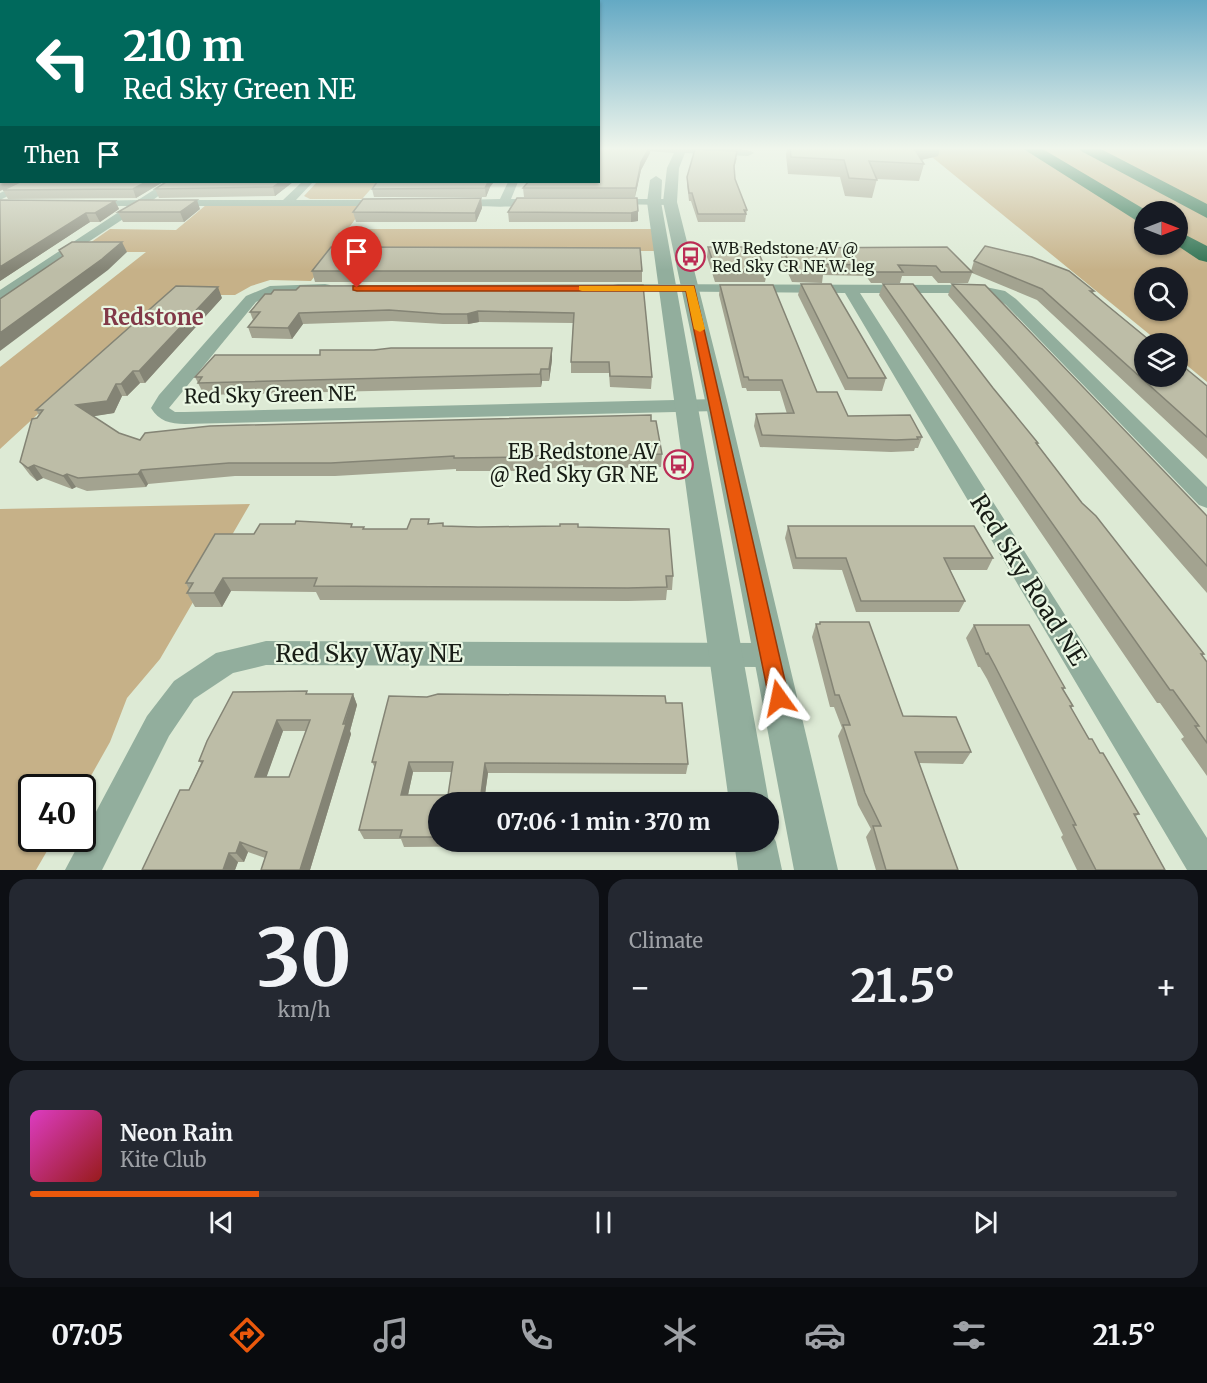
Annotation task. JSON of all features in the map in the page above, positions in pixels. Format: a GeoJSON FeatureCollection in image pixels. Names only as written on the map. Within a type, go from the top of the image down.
{"type":"FeatureCollection","features":[{"type":"Feature","properties":{"kind":"highway"},"geometry":{"type":"LineString","coordinates":[[1096,189],[1134,212]]}},
{"type":"Feature","properties":{"kind":"highway"},"geometry":{"type":"LineString","coordinates":[[1163,189],[1207,212]]}},
{"type":"Feature","properties":{"kind":"highway"},"geometry":{"type":"LineString","coordinates":[[1179,189],[1207,204]]}},
{"type":"Feature","properties":{"kind":"highway"},"geometry":{"type":"LineString","coordinates":[[1188,243],[1207,255]]}},
{"type":"Feature","properties":{"kind":"street"},"geometry":{"type":"LineString","coordinates":[[4,202],[22,189]]}},
{"type":"Feature","properties":{"kind":"street"},"geometry":{"type":"LineString","coordinates":[[0,296],[162,189]]}},
{"type":"Feature","properties":{"kind":"street"},"geometry":{"type":"LineString","coordinates":[[286,202],[301,189]]}},
{"type":"Feature","properties":{"kind":"street"},"geometry":{"type":"LineString","coordinates":[[504,202],[510,189]]}},
{"type":"Feature","properties":{"kind":"street"},"geometry":{"type":"LineString","coordinates":[[661,189],[679,288],[717,405],[816,870]]}},
{"type":"Feature","properties":{"kind":"street"},"geometry":{"type":"LineString","coordinates":[[662,202],[666,189]]}},
{"type":"Feature","properties":{"kind":"street"},"geometry":{"type":"LineString","coordinates":[[450,203],[557,202]]}},
{"type":"Feature","properties":{"kind":"street"},"geometry":{"type":"LineString","coordinates":[[600,202],[662,202]]}},
{"type":"Feature","properties":{"kind":"street"},"geometry":{"type":"LineString","coordinates":[[74,203],[394,203]]}},
{"type":"Feature","properties":{"kind":"street"},"geometry":{"type":"LineString","coordinates":[[0,285],[16,284]]}},
{"type":"Feature","properties":{"kind":"street","name":"Red Sky Green NE"},"geometry":{"type":"LineString","coordinates":[[345,288],[278,289],[259,294],[251,299],[165,399],[160,408],[163,414],[185,418],[717,405]]}},
{"type":"Feature","properties":{"kind":"street"},"geometry":{"type":"LineString","coordinates":[[604,288],[976,289],[1000,294],[1011,302],[1207,500]]}},
{"type":"Feature","properties":{"kind":"street"},"geometry":{"type":"LineString","coordinates":[[679,288],[686,406],[747,792]]}},
{"type":"Feature","properties":{"kind":"street","name":"Red Sky Road NE"},"geometry":{"type":"LineString","coordinates":[[850,289],[1207,870]]}},
{"type":"Feature","properties":{"kind":"street","name":"Red Sky Way NE"},"geometry":{"type":"LineString","coordinates":[[83,870],[158,726],[184,690],[226,662],[266,653],[770,656]]}},
{"type":"Feature","properties":{"kind":"street"},"geometry":{"type":"LineString","coordinates":[[757,852],[760,870]]}},
{"type":"Feature","properties":{"kind":"shaded area"},"geometry":{"type":"Polygon","coordinates":[[[311,189],[371,189],[362,199],[310,199],[304,196],[311,189]]]}},
{"type":"Feature","properties":{"kind":"shaded area"},"geometry":{"type":"Polygon","coordinates":[[[971,189],[1207,189],[1207,382],[1188,366],[1188,333],[1148,333],[971,189]]]}},
{"type":"Feature","properties":{"kind":"shaded area"},"geometry":{"type":"Polygon","coordinates":[[[206,205],[365,206],[348,229],[652,229],[655,251],[334,251],[311,281],[270,280],[251,286],[235,295],[167,295],[0,449],[0,367],[146,252],[77,252],[110,229],[176,230],[206,205]]]}},
{"type":"Feature","properties":{"kind":"shaded area"},"geometry":{"type":"Polygon","coordinates":[[[250,504],[160,659],[127,698],[110,742],[92,774],[18,774],[18,852],[46,852],[36,870],[0,870],[0,509],[250,504]]]}},
{"type":"Feature","properties":{"kind":"building"},"geometry":{"type":"Polygon","coordinates":[[[6,189],[134,189],[133,189],[3,190],[6,189]]]}},
{"type":"Feature","properties":{"kind":"building"},"geometry":{"type":"Polygon","coordinates":[[[688,189],[739,189],[747,210],[744,210],[746,214],[698,214],[692,193],[689,193],[688,189]]]}},
{"type":"Feature","properties":{"kind":"building"},"geometry":{"type":"Polygon","coordinates":[[[481,198],[475,213],[353,212],[363,199],[481,198]]]}},
{"type":"Feature","properties":{"kind":"building"},"geometry":{"type":"Polygon","coordinates":[[[517,198],[637,198],[638,211],[631,213],[508,212],[517,198]]]}},
{"type":"Feature","properties":{"kind":"building"},"geometry":{"type":"Polygon","coordinates":[[[0,200],[115,201],[95,213],[86,213],[0,267],[0,200]]]}},
{"type":"Feature","properties":{"kind":"building"},"geometry":{"type":"Polygon","coordinates":[[[139,200],[197,200],[180,212],[118,212],[139,200]]]}},
{"type":"Feature","properties":{"kind":"building"},"geometry":{"type":"Polygon","coordinates":[[[72,242],[122,242],[0,333],[0,299],[63,256],[59,250],[72,242]]]}},
{"type":"Feature","properties":{"kind":"building"},"geometry":{"type":"Polygon","coordinates":[[[985,246],[1032,257],[1069,271],[1141,333],[1134,333],[1134,372],[1042,289],[974,261],[985,246]]]}},
{"type":"Feature","properties":{"kind":"building"},"geometry":{"type":"Polygon","coordinates":[[[331,247],[640,248],[642,271],[312,271],[331,247]]]}},
{"type":"Feature","properties":{"kind":"building"},"geometry":{"type":"Polygon","coordinates":[[[708,247],[756,247],[767,272],[716,271],[708,247]]]}},
{"type":"Feature","properties":{"kind":"building"},"geometry":{"type":"Polygon","coordinates":[[[947,247],[972,272],[941,272],[936,266],[898,265],[903,272],[874,272],[869,265],[820,264],[824,272],[794,272],[782,248],[947,247]]]}},
{"type":"Feature","properties":{"kind":"building"},"geometry":{"type":"Polygon","coordinates":[[[801,284],[831,284],[886,378],[848,378],[801,284]]]}},
{"type":"Feature","properties":{"kind":"building"},"geometry":{"type":"Polygon","coordinates":[[[883,284],[913,284],[1038,443],[1036,443],[1082,503],[1096,516],[1204,654],[1201,654],[1207,662],[1207,743],[1195,726],[1199,726],[1173,690],[1170,690],[883,284]]]}},
{"type":"Feature","properties":{"kind":"building"},"geometry":{"type":"Polygon","coordinates":[[[952,284],[985,285],[1207,516],[1207,566],[952,284]]]}},
{"type":"Feature","properties":{"kind":"building"},"geometry":{"type":"Polygon","coordinates":[[[643,285],[652,377],[610,376],[609,362],[571,362],[574,313],[478,311],[467,314],[442,314],[389,310],[299,313],[288,328],[248,327],[260,312],[250,312],[265,294],[271,294],[274,290],[296,290],[300,286],[643,285]]]}},
{"type":"Feature","properties":{"kind":"building"},"geometry":{"type":"Polygon","coordinates":[[[720,285],[773,285],[817,392],[837,392],[848,416],[910,415],[922,437],[896,440],[762,435],[756,414],[794,413],[782,380],[749,380],[748,377],[744,377],[720,285]]]}},
{"type":"Feature","properties":{"kind":"building"},"geometry":{"type":"Polygon","coordinates":[[[176,286],[218,287],[139,371],[133,371],[121,384],[116,384],[107,401],[76,405],[119,433],[140,440],[145,433],[210,426],[651,415],[651,421],[656,421],[662,454],[611,455],[583,454],[582,452],[525,457],[454,458],[454,456],[331,463],[229,463],[141,470],[138,474],[78,478],[67,474],[63,476],[34,465],[28,468],[20,462],[32,419],[37,418],[43,410],[36,410],[176,286]]]}},
{"type":"Feature","properties":{"kind":"building"},"geometry":{"type":"Polygon","coordinates":[[[552,348],[549,369],[541,369],[540,374],[198,383],[202,377],[195,377],[215,355],[320,355],[320,350],[552,348]]]}},
{"type":"Feature","properties":{"kind":"building"},"geometry":{"type":"Polygon","coordinates":[[[1188,370],[1207,386],[1207,437],[1151,387],[1188,387],[1188,370]]]}},
{"type":"Feature","properties":{"kind":"building"},"geometry":{"type":"Polygon","coordinates":[[[411,519],[429,519],[428,524],[443,523],[443,526],[578,524],[578,527],[669,529],[673,576],[666,576],[667,587],[628,588],[314,586],[317,578],[223,578],[214,593],[187,593],[193,583],[186,583],[215,534],[254,534],[260,524],[295,524],[296,521],[352,524],[351,527],[364,527],[363,529],[407,529],[411,519]]]}},
{"type":"Feature","properties":{"kind":"building"},"geometry":{"type":"Polygon","coordinates":[[[788,526],[974,526],[993,558],[944,558],[965,601],[861,601],[846,558],[796,558],[788,526]]]}},
{"type":"Feature","properties":{"kind":"building"},"geometry":{"type":"Polygon","coordinates":[[[820,622],[869,622],[903,716],[956,717],[971,752],[915,752],[958,870],[886,870],[873,826],[881,826],[865,793],[843,725],[850,725],[839,695],[835,695],[816,624],[820,622]]]}},
{"type":"Feature","properties":{"kind":"building"},"geometry":{"type":"Polygon","coordinates":[[[974,625],[1029,625],[1065,688],[1062,688],[1073,706],[1070,706],[1089,739],[1092,739],[1100,753],[1103,753],[1139,814],[1134,814],[1165,870],[1096,870],[1073,825],[1076,825],[995,666],[988,653],[986,654],[974,625]]]}},
{"type":"Feature","properties":{"kind":"building"},"geometry":{"type":"Polygon","coordinates":[[[307,691],[306,694],[353,694],[343,724],[346,724],[300,870],[261,870],[267,852],[240,842],[236,853],[229,853],[223,870],[142,870],[180,790],[189,790],[203,761],[199,761],[207,741],[233,692],[307,691]],[[277,720],[255,777],[289,777],[310,720],[277,720]]]}},
{"type":"Feature","properties":{"kind":"building"},"geometry":{"type":"Polygon","coordinates":[[[438,694],[665,696],[666,703],[682,703],[688,764],[485,763],[481,792],[448,792],[453,762],[409,762],[401,795],[428,795],[428,837],[400,837],[402,830],[359,830],[376,762],[372,762],[389,696],[427,697],[438,694]]]}},
{"type":"Feature","properties":{"kind":"slow traffic"},"geometry":{"type":"LineString","coordinates":[[582,288],[691,288],[700,329]]}},
{"type":"Feature","properties":{"kind":"place","name":"WB Redstone AV @ Red Sky CR NE W. leg"},"geometry":{"type":"Point","coordinates":[691,257]}},
{"type":"Feature","properties":{"kind":"place","name":"EB Redstone AV @ Red Sky GR NE"},"geometry":{"type":"Point","coordinates":[679,464]}},
{"type":"Feature","properties":{"kind":"district","name":"Redstone"},"geometry":{"type":"Point","coordinates":[153,317]}},
{"type":"Feature","properties":{"kind":"route"},"geometry":{"type":"LineString","coordinates":[[357,288],[691,288],[779,698]]}}]}
